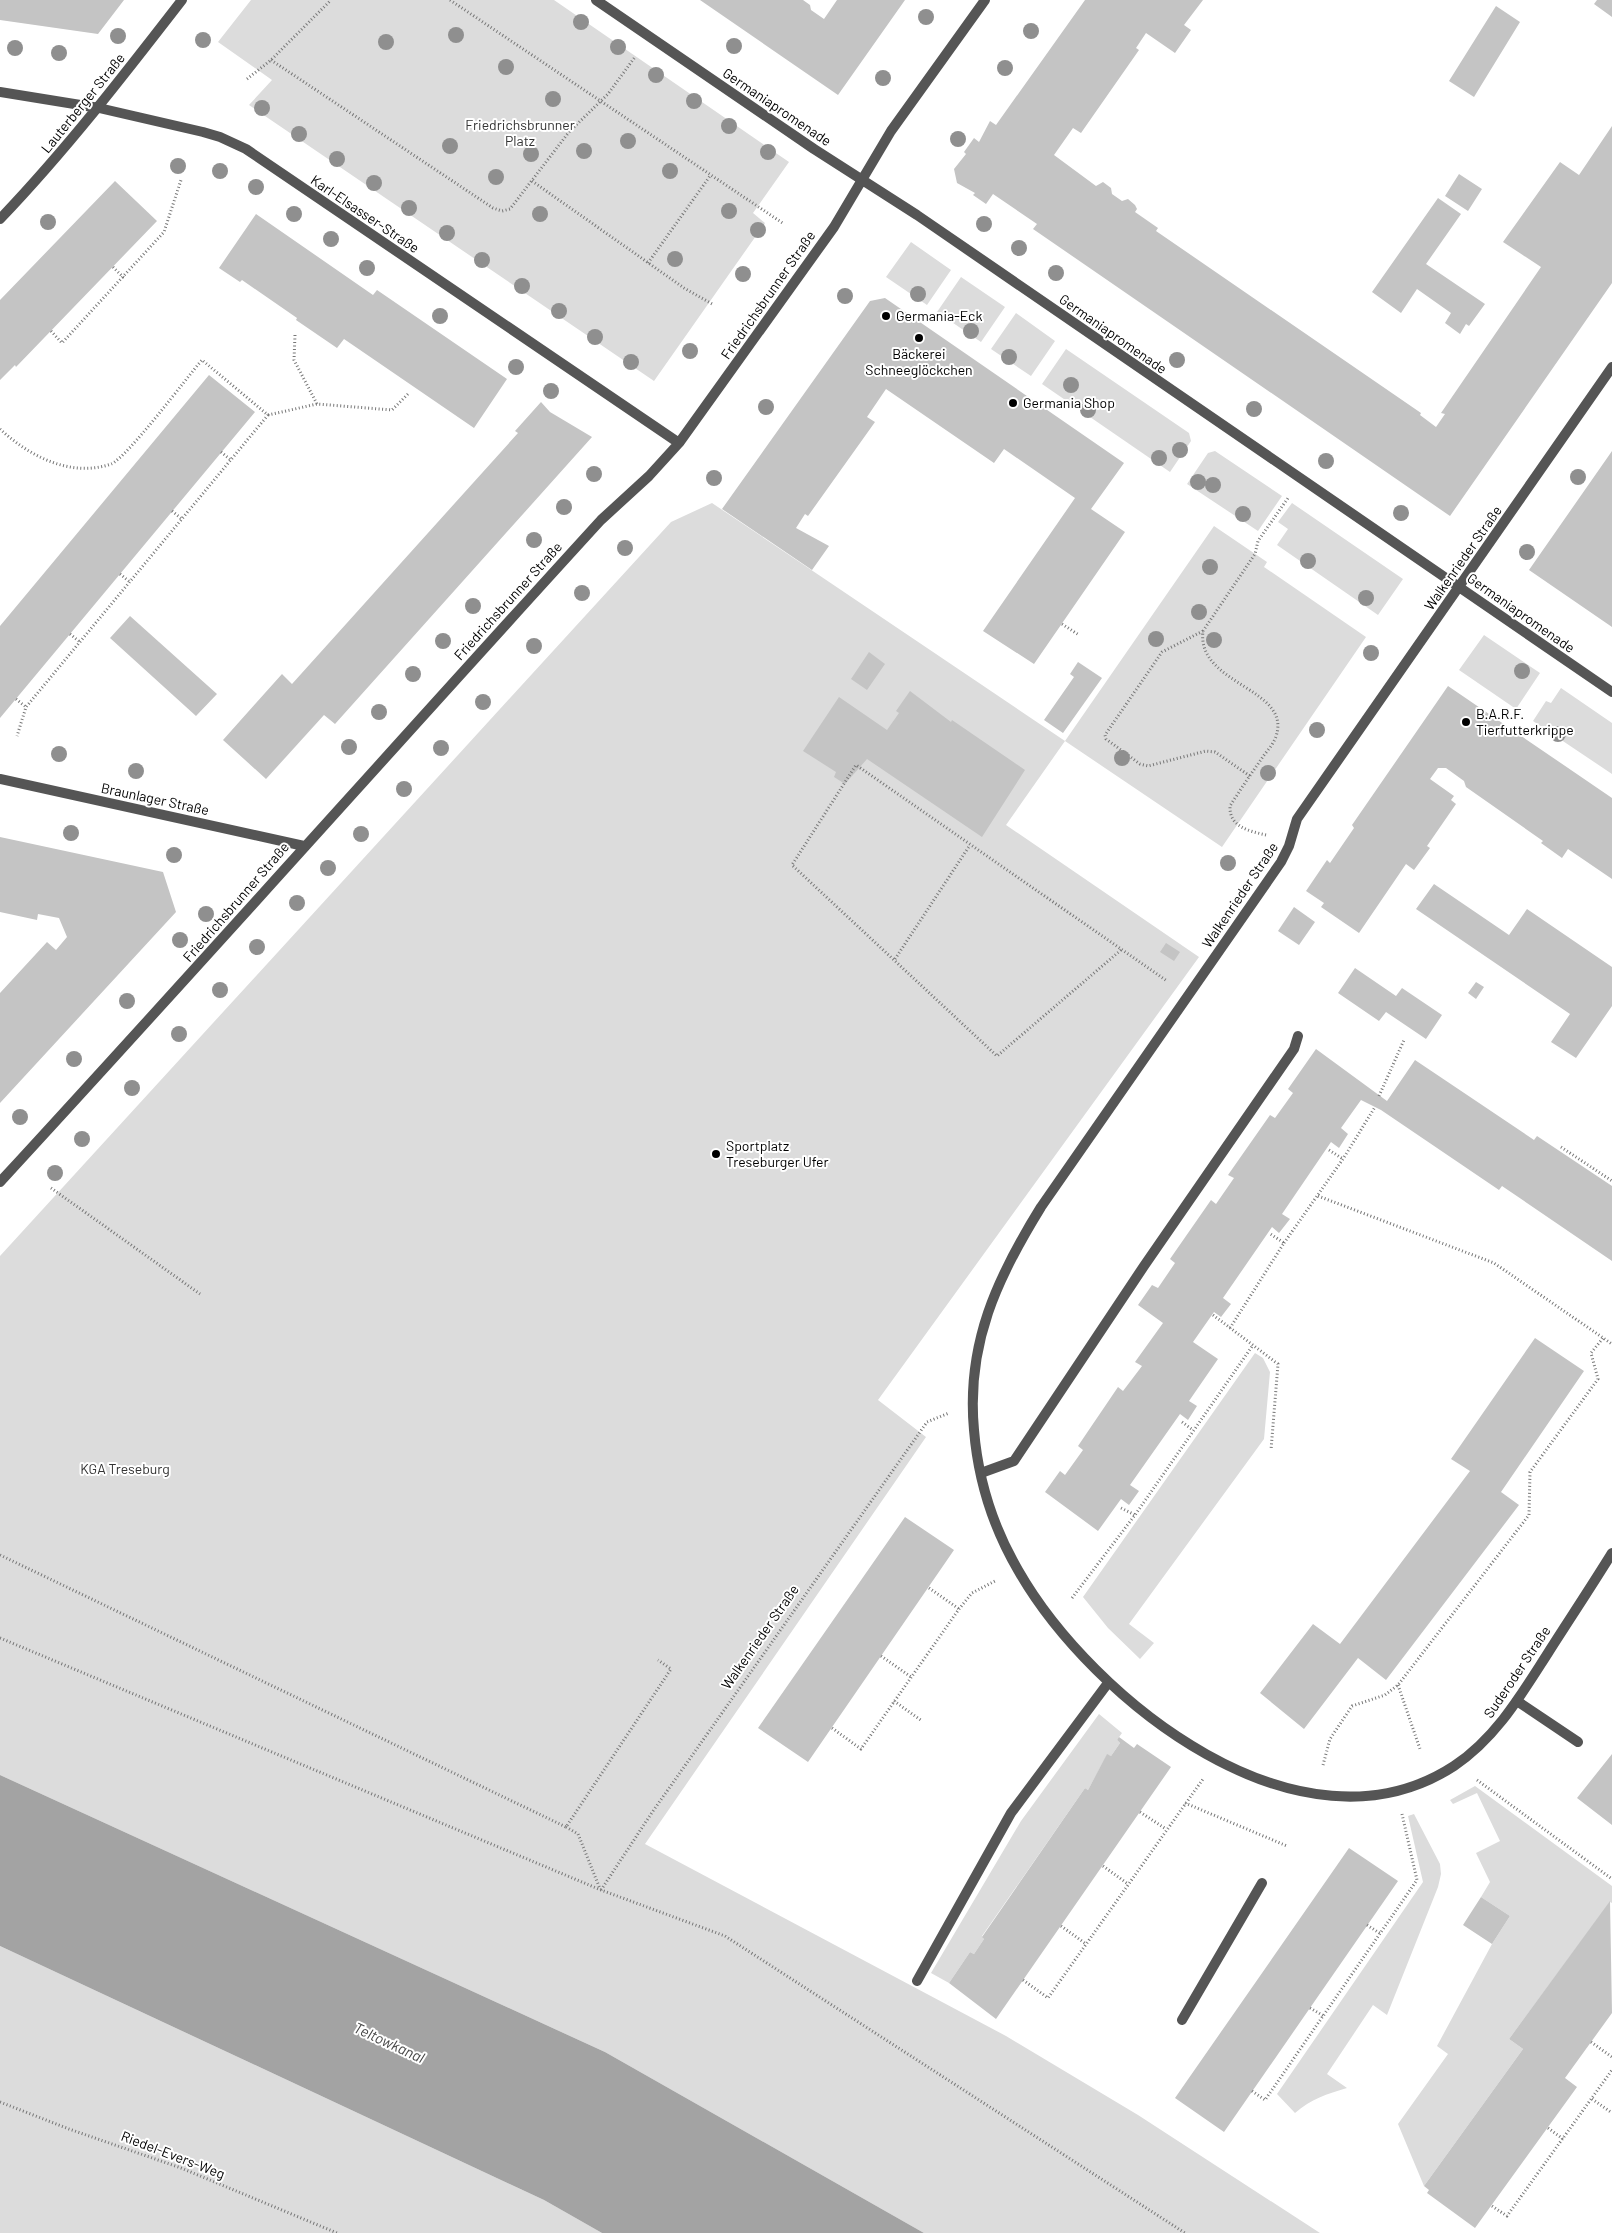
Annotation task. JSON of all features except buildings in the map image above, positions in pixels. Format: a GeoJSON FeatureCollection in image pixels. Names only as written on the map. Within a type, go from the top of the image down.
{"type":"FeatureCollection","features":[{"type":"Feature","properties":{"kind":"street","name":"Lauterberger Straße"},"geometry":{"type":"LineString","coordinates":[[0,219],[99,108],[182,0]]}},
{"type":"Feature","properties":{"kind":"street","name":"Germaniapromenade"},"geometry":{"type":"LineString","coordinates":[[596,0],[1612,692]]}},
{"type":"Feature","properties":{"kind":"street","name":"Friedrichsbrunner Straße"},"geometry":{"type":"LineString","coordinates":[[0,1182],[223,939],[304,846],[601,520],[649,476],[679,444],[834,226],[891,132],[985,0]]}},
{"type":"Feature","properties":{"kind":"street","name":"Karl-Elsasser-Straße"},"geometry":{"type":"LineString","coordinates":[[0,92],[99,108],[203,132],[220,137],[246,149],[679,444]]}},
{"type":"Feature","properties":{"kind":"street","name":"Walkenrieder Straße"},"geometry":{"type":"LineString","coordinates":[[973,1409],[977,1354],[987,1315],[1000,1278],[1041,1207],[1281,862],[1298,820],[1612,367]]}},
{"type":"Feature","properties":{"kind":"street","name":"Braunlager Straße"},"geometry":{"type":"LineString","coordinates":[[0,780],[304,846]]}},
{"type":"Feature","properties":{"kind":"street"},"geometry":{"type":"LineString","coordinates":[[981,1473],[1014,1461],[1144,1266],[1294,1049],[1298,1036]]}},
{"type":"Feature","properties":{"kind":"street","name":"Suderoder Straße"},"geometry":{"type":"LineString","coordinates":[[973,1409],[981,1473],[988,1506],[1017,1569],[1053,1624],[1079,1655],[1108,1683],[1158,1724],[1221,1762],[1290,1788],[1312,1794],[1332,1796],[1388,1792],[1436,1776],[1476,1750],[1517,1701],[1612,1553]]}},
{"type":"Feature","properties":{"kind":"street"},"geometry":{"type":"LineString","coordinates":[[917,1981],[1011,1813],[1108,1683]]}},
{"type":"Feature","properties":{"kind":"street"},"geometry":{"type":"LineString","coordinates":[[1517,1701],[1578,1742]]}},
{"type":"Feature","properties":{"kind":"street"},"geometry":{"type":"LineString","coordinates":[[1182,2020],[1262,1883]]}},
{"type":"Feature","properties":{"kind":"path"},"geometry":{"type":"LineString","coordinates":[[247,79],[271,60],[331,0]]}},
{"type":"Feature","properties":{"kind":"path"},"geometry":{"type":"LineString","coordinates":[[450,0],[784,224]]}},
{"type":"Feature","properties":{"kind":"path"},"geometry":{"type":"LineString","coordinates":[[271,60],[493,208],[502,211],[510,208],[569,132],[601,102],[635,56]]}},
{"type":"Feature","properties":{"kind":"path"},"geometry":{"type":"LineString","coordinates":[[648,263],[710,176]]}},
{"type":"Feature","properties":{"kind":"path"},"geometry":{"type":"LineString","coordinates":[[51,331],[62,343],[124,278],[164,232],[181,180]]}},
{"type":"Feature","properties":{"kind":"path"},"geometry":{"type":"LineString","coordinates":[[532,181],[648,263],[714,305]]}},
{"type":"Feature","properties":{"kind":"path"},"geometry":{"type":"LineString","coordinates":[[113,267],[124,278]]}},
{"type":"Feature","properties":{"kind":"path"},"geometry":{"type":"LineString","coordinates":[[295,335],[294,360],[317,404]]}},
{"type":"Feature","properties":{"kind":"path"},"geometry":{"type":"LineString","coordinates":[[0,429],[19,447],[44,460],[82,468],[113,464],[134,443],[202,360],[268,416]]}},
{"type":"Feature","properties":{"kind":"path"},"geometry":{"type":"LineString","coordinates":[[17,736],[26,707],[268,416],[317,404],[392,410],[409,393]]}},
{"type":"Feature","properties":{"kind":"path"},"geometry":{"type":"LineString","coordinates":[[222,452],[231,460]]}},
{"type":"Feature","properties":{"kind":"path"},"geometry":{"type":"LineString","coordinates":[[1250,776],[1215,752],[1206,751],[1148,766],[1140,764],[1110,744],[1105,735],[1162,652],[1203,632],[1255,554],[1258,541],[1301,479]]}},
{"type":"Feature","properties":{"kind":"path"},"geometry":{"type":"LineString","coordinates":[[172,511],[182,519]]}},
{"type":"Feature","properties":{"kind":"path"},"geometry":{"type":"LineString","coordinates":[[120,574],[130,582]]}},
{"type":"Feature","properties":{"kind":"path"},"geometry":{"type":"LineString","coordinates":[[1062,624],[1079,635]]}},
{"type":"Feature","properties":{"kind":"path"},"geometry":{"type":"LineString","coordinates":[[1203,632],[1204,652],[1210,662],[1264,700],[1272,708],[1276,718],[1275,739],[1230,806],[1230,814],[1244,829],[1269,835],[1289,846]]}},
{"type":"Feature","properties":{"kind":"path"},"geometry":{"type":"LineString","coordinates":[[70,634],[80,642]]}},
{"type":"Feature","properties":{"kind":"path"},"geometry":{"type":"LineString","coordinates":[[16,699],[26,707]]}},
{"type":"Feature","properties":{"kind":"path"},"geometry":{"type":"LineString","coordinates":[[1121,950],[997,1056],[792,865],[856,765],[1188,996]]}},
{"type":"Feature","properties":{"kind":"path"},"geometry":{"type":"LineString","coordinates":[[895,959],[970,845]]}},
{"type":"Feature","properties":{"kind":"path"},"geometry":{"type":"LineString","coordinates":[[1379,1096],[1404,1040]]}},
{"type":"Feature","properties":{"kind":"path"},"geometry":{"type":"LineString","coordinates":[[1230,1328],[1284,1243],[1343,1159],[1374,1107]]}},
{"type":"Feature","properties":{"kind":"path"},"geometry":{"type":"LineString","coordinates":[[1561,1147],[1612,1181]]}},
{"type":"Feature","properties":{"kind":"path"},"geometry":{"type":"LineString","coordinates":[[1330,1150],[1343,1159]]}},
{"type":"Feature","properties":{"kind":"path"},"geometry":{"type":"LineString","coordinates":[[51,1188],[200,1294]]}},
{"type":"Feature","properties":{"kind":"path"},"geometry":{"type":"LineString","coordinates":[[1318,1196],[1494,1263],[1612,1344]]}},
{"type":"Feature","properties":{"kind":"path"},"geometry":{"type":"LineString","coordinates":[[1269,1233],[1284,1243]]}},
{"type":"Feature","properties":{"kind":"path"},"geometry":{"type":"LineString","coordinates":[[1213,1315],[1278,1364],[1271,1450]]}},
{"type":"Feature","properties":{"kind":"path"},"geometry":{"type":"LineString","coordinates":[[1323,1765],[1330,1739],[1352,1706],[1385,1695],[1398,1684],[1530,1515],[1530,1472],[1598,1379],[1591,1353],[1603,1338]]}},
{"type":"Feature","properties":{"kind":"path"},"geometry":{"type":"LineString","coordinates":[[1072,1598],[1135,1515],[1253,1345]]}},
{"type":"Feature","properties":{"kind":"path","name":"Walkenrieder Straße"},"geometry":{"type":"LineString","coordinates":[[601,1890],[653,1812],[927,1422],[952,1411]]}},
{"type":"Feature","properties":{"kind":"path"},"geometry":{"type":"LineString","coordinates":[[1182,1422],[1193,1430]]}},
{"type":"Feature","properties":{"kind":"path"},"geometry":{"type":"LineString","coordinates":[[1121,1508],[1135,1515]]}},
{"type":"Feature","properties":{"kind":"path"},"geometry":{"type":"LineString","coordinates":[[0,1555],[566,1826],[578,1834],[601,1890]]}},
{"type":"Feature","properties":{"kind":"path"},"geometry":{"type":"LineString","coordinates":[[832,1728],[861,1749],[959,1609],[972,1593],[998,1579]]}},
{"type":"Feature","properties":{"kind":"path"},"geometry":{"type":"LineString","coordinates":[[929,1588],[959,1609]]}},
{"type":"Feature","properties":{"kind":"path"},"geometry":{"type":"LineString","coordinates":[[0,1638],[601,1890],[725,1936],[1185,2233]]}},
{"type":"Feature","properties":{"kind":"path"},"geometry":{"type":"LineString","coordinates":[[881,1656],[911,1677]]}},
{"type":"Feature","properties":{"kind":"path"},"geometry":{"type":"LineString","coordinates":[[566,1826],[671,1668],[658,1660]]}},
{"type":"Feature","properties":{"kind":"path"},"geometry":{"type":"LineString","coordinates":[[1398,1684],[1420,1750]]}},
{"type":"Feature","properties":{"kind":"path"},"geometry":{"type":"LineString","coordinates":[[894,1701],[922,1721]]}},
{"type":"Feature","properties":{"kind":"path"},"geometry":{"type":"LineString","coordinates":[[1023,1980],[1048,1998],[1205,1776]]}},
{"type":"Feature","properties":{"kind":"path"},"geometry":{"type":"LineString","coordinates":[[1472,1777],[1612,1879]]}},
{"type":"Feature","properties":{"kind":"path"},"geometry":{"type":"LineString","coordinates":[[1185,1803],[1287,1846]]}},
{"type":"Feature","properties":{"kind":"path"},"geometry":{"type":"LineString","coordinates":[[1252,2091],[1265,2100],[1417,1880],[1401,1809]]}},
{"type":"Feature","properties":{"kind":"path"},"geometry":{"type":"LineString","coordinates":[[1140,1812],[1166,1829]]}},
{"type":"Feature","properties":{"kind":"path"},"geometry":{"type":"LineString","coordinates":[[1103,1866],[1128,1884]]}},
{"type":"Feature","properties":{"kind":"path"},"geometry":{"type":"LineString","coordinates":[[1367,1925],[1380,1934]]}},
{"type":"Feature","properties":{"kind":"path"},"geometry":{"type":"LineString","coordinates":[[1061,1926],[1086,1944]]}},
{"type":"Feature","properties":{"kind":"path"},"geometry":{"type":"LineString","coordinates":[[1310,2008],[1324,2016]]}},
{"type":"Feature","properties":{"kind":"path"},"geometry":{"type":"LineString","coordinates":[[1591,2042],[1612,2056]]}},
{"type":"Feature","properties":{"kind":"path"},"geometry":{"type":"LineString","coordinates":[[1492,2206],[1507,2216],[1612,2070]]}},
{"type":"Feature","properties":{"kind":"path"},"geometry":{"type":"LineString","coordinates":[[1592,2099],[1612,2113]]}},
{"type":"Feature","properties":{"kind":"path","name":"Riedel-Evers-Weg"},"geometry":{"type":"LineString","coordinates":[[0,2102],[69,2129],[181,2168],[337,2233]]}},
{"type":"Feature","properties":{"kind":"path"},"geometry":{"type":"LineString","coordinates":[[1548,2128],[1563,2138]]}},
{"type":"Feature","properties":{"kind":"green space","name":"Friedrichsbrunner Platz"},"geometry":{"type":"Polygon","coordinates":[[[251,0],[554,0],[789,162],[753,213],[765,223],[654,381],[249,105],[272,80],[218,42],[251,0]]]}},
{"type":"Feature","properties":{"kind":"green space"},"geometry":{"type":"Polygon","coordinates":[[[911,242],[951,270],[927,305],[886,277],[911,242]]]}},
{"type":"Feature","properties":{"kind":"green space"},"geometry":{"type":"Polygon","coordinates":[[[961,277],[1005,307],[981,342],[937,312],[961,277]]]}},
{"type":"Feature","properties":{"kind":"green space"},"geometry":{"type":"Polygon","coordinates":[[[1016,313],[1055,341],[1031,376],[991,349],[1016,313]]]}},
{"type":"Feature","properties":{"kind":"green space"},"geometry":{"type":"Polygon","coordinates":[[[1066,349],[1189,433],[1191,441],[1170,472],[1042,384],[1066,349]]]}},
{"type":"Feature","properties":{"kind":"green space"},"geometry":{"type":"Polygon","coordinates":[[[1215,451],[1282,496],[1258,531],[1187,484],[1208,453],[1215,451]]]}},
{"type":"Feature","properties":{"kind":"green space","name":"KGA Treseburg"},"geometry":{"type":"Polygon","coordinates":[[[712,503],[1065,741],[1006,825],[1199,957],[878,1400],[926,1437],[645,1844],[1006,2036],[1138,2115],[1320,2233],[924,2233],[605,2052],[0,1775],[0,1256],[671,522],[712,503]]]}},
{"type":"Feature","properties":{"kind":"green space"},"geometry":{"type":"Polygon","coordinates":[[[1292,503],[1403,579],[1378,615],[1277,545],[1288,529],[1278,522],[1292,503]]]}},
{"type":"Feature","properties":{"kind":"green space"},"geometry":{"type":"Polygon","coordinates":[[[1214,526],[1267,562],[1264,567],[1366,637],[1222,847],[1065,741],[1214,526]]]}},
{"type":"Feature","properties":{"kind":"green space"},"geometry":{"type":"Polygon","coordinates":[[[1484,635],[1540,673],[1516,709],[1459,670],[1484,635]]]}},
{"type":"Feature","properties":{"kind":"green space"},"geometry":{"type":"Polygon","coordinates":[[[1561,688],[1612,723],[1612,774],[1533,721],[1546,701],[1551,703],[1561,688]]]}},
{"type":"Feature","properties":{"kind":"green space"},"geometry":{"type":"Polygon","coordinates":[[[1255,1353],[1263,1358],[1270,1372],[1264,1439],[1129,1624],[1154,1643],[1140,1659],[1108,1628],[1083,1597],[1255,1353]]]}},
{"type":"Feature","properties":{"kind":"green space"},"geometry":{"type":"Polygon","coordinates":[[[1099,1714],[1122,1733],[1117,1740],[1120,1743],[1111,1756],[1107,1755],[1088,1790],[1085,1788],[982,1936],[984,1939],[974,1954],[970,1952],[949,1983],[931,1973],[1021,1821],[1099,1714]]]}},
{"type":"Feature","properties":{"kind":"green space"},"geometry":{"type":"Polygon","coordinates":[[[1475,1786],[1612,1886],[1612,1903],[1610,1902],[1509,2039],[1523,2049],[1424,2186],[1398,2124],[1448,2054],[1437,2046],[1492,1944],[1510,1916],[1481,1897],[1490,1882],[1476,1853],[1500,1841],[1477,1793],[1453,1804],[1450,1800],[1475,1786]]]}},
{"type":"Feature","properties":{"kind":"green space"},"geometry":{"type":"Polygon","coordinates":[[[1414,1814],[1440,1864],[1441,1874],[1438,1887],[1387,2015],[1373,2005],[1327,2074],[1347,2088],[1313,2101],[1295,2113],[1277,2094],[1423,1882],[1408,1816],[1414,1814]]]}},
{"type":"Feature","properties":{"kind":"green space"},"geometry":{"type":"Polygon","coordinates":[[[0,1946],[544,2200],[602,2233],[0,2233],[0,1946]]]}},
{"type":"Feature","properties":{"kind":"water","name":"Teltowkanal"},"geometry":{"type":"Polygon","coordinates":[[[0,1775],[605,2052],[924,2233],[602,2233],[544,2200],[0,1946],[0,1775]]]}},
{"type":"Feature","properties":{"kind":"place","name":"Germania-Eck"},"geometry":{"type":"Point","coordinates":[886,316]}},
{"type":"Feature","properties":{"kind":"place","name":"Bäckerei Schneeglöckchen"},"geometry":{"type":"Point","coordinates":[919,338]}},
{"type":"Feature","properties":{"kind":"place","name":"Germania Shop"},"geometry":{"type":"Point","coordinates":[1013,403]}},
{"type":"Feature","properties":{"kind":"place","name":"B.A.R.F. Tierfutterkrippe"},"geometry":{"type":"Point","coordinates":[1466,722]}},
{"type":"Feature","properties":{"kind":"place","name":"Sportplatz Treseburger Ufer"},"geometry":{"type":"Point","coordinates":[716,1154]}}]}
